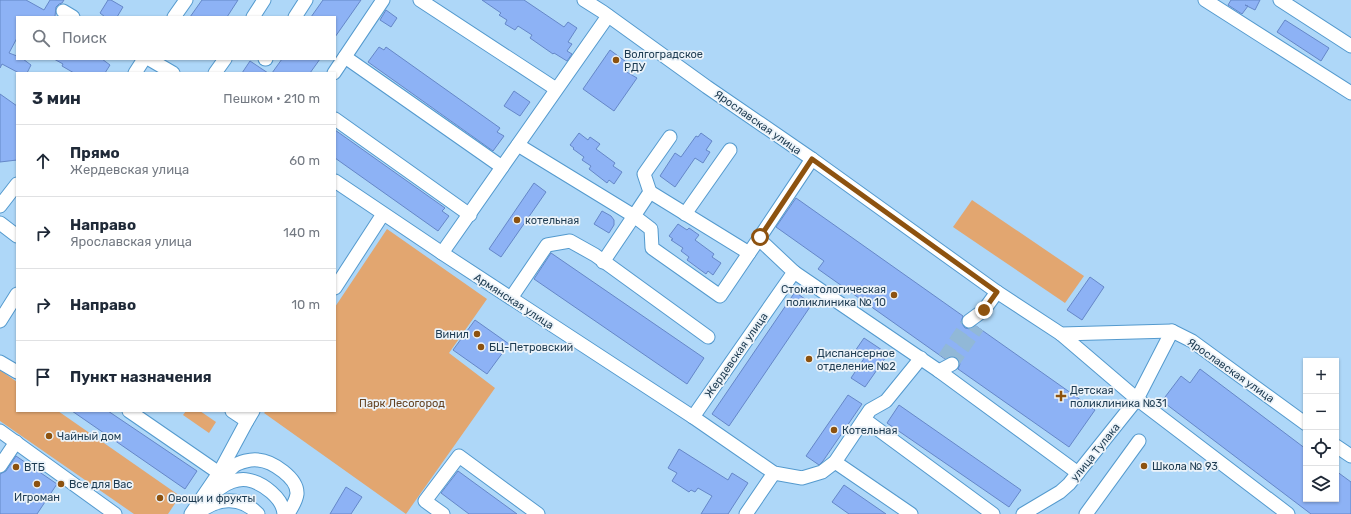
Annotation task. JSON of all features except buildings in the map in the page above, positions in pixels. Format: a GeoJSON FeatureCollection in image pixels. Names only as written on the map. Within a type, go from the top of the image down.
{"type":"FeatureCollection","features":[{"type":"Feature","properties":{"kind":"street"},"geometry":{"type":"LineString","coordinates":[[175,16],[186,0]]}},
{"type":"Feature","properties":{"kind":"street"},"geometry":{"type":"LineString","coordinates":[[254,16],[264,0]]}},
{"type":"Feature","properties":{"kind":"street"},"geometry":{"type":"LineString","coordinates":[[295,16],[306,0]]}},
{"type":"Feature","properties":{"kind":"street"},"geometry":{"type":"LineString","coordinates":[[335,72],[383,0]]}},
{"type":"Feature","properties":{"kind":"street"},"geometry":{"type":"LineString","coordinates":[[420,0],[556,89]]}},
{"type":"Feature","properties":{"kind":"street","name":"Ярославская улица"},"geometry":{"type":"LineString","coordinates":[[584,0],[812,159],[997,292],[1061,334],[1137,399],[1288,514]]}},
{"type":"Feature","properties":{"kind":"street"},"geometry":{"type":"LineString","coordinates":[[1205,0],[1351,92]]}},
{"type":"Feature","properties":{"kind":"street"},"geometry":{"type":"LineString","coordinates":[[1280,0],[1351,46]]}},
{"type":"Feature","properties":{"kind":"street"},"geometry":{"type":"LineString","coordinates":[[442,253],[608,16]]}},
{"type":"Feature","properties":{"kind":"street"},"geometry":{"type":"LineString","coordinates":[[345,57],[502,167]]}},
{"type":"Feature","properties":{"kind":"street"},"geometry":{"type":"LineString","coordinates":[[136,72],[143,60]]}},
{"type":"Feature","properties":{"kind":"street"},"geometry":{"type":"LineString","coordinates":[[151,60],[171,72]]}},
{"type":"Feature","properties":{"kind":"street"},"geometry":{"type":"LineString","coordinates":[[217,72],[224,60]]}},
{"type":"Feature","properties":{"kind":"street"},"geometry":{"type":"LineString","coordinates":[[336,119],[470,215]]}},
{"type":"Feature","properties":{"kind":"street"},"geometry":{"type":"LineString","coordinates":[[670,137],[644,174],[650,192],[749,253]]}},
{"type":"Feature","properties":{"kind":"street"},"geometry":{"type":"LineString","coordinates":[[518,145],[634,216],[651,229],[652,248],[720,296],[812,159]]}},
{"type":"Feature","properties":{"kind":"street"},"geometry":{"type":"LineString","coordinates":[[685,214],[730,150]]}},
{"type":"Feature","properties":{"kind":"street","name":"Армянская улица"},"geometry":{"type":"LineString","coordinates":[[336,182],[442,253],[693,417],[774,473]]}},
{"type":"Feature","properties":{"kind":"street"},"geometry":{"type":"LineString","coordinates":[[0,206],[16,185]]}},
{"type":"Feature","properties":{"kind":"street"},"geometry":{"type":"LineString","coordinates":[[603,262],[650,192]]}},
{"type":"Feature","properties":{"kind":"street"},"geometry":{"type":"LineString","coordinates":[[336,286],[383,214]]}},
{"type":"Feature","properties":{"kind":"street"},"geometry":{"type":"LineString","coordinates":[[0,223],[16,235]]}},
{"type":"Feature","properties":{"kind":"street"},"geometry":{"type":"LineString","coordinates":[[760,237],[760,240],[794,272],[921,358],[1078,473]]}},
{"type":"Feature","properties":{"kind":"street"},"geometry":{"type":"LineString","coordinates":[[511,298],[547,245],[570,241],[603,262],[708,337]]}},
{"type":"Feature","properties":{"kind":"street","name":"Жердевская улица"},"geometry":{"type":"LineString","coordinates":[[693,417],[794,272]]}},
{"type":"Feature","properties":{"kind":"street"},"geometry":{"type":"LineString","coordinates":[[973,324],[997,292]]}},
{"type":"Feature","properties":{"kind":"street"},"geometry":{"type":"LineString","coordinates":[[0,321],[16,296]]}},
{"type":"Feature","properties":{"kind":"street"},"geometry":{"type":"LineString","coordinates":[[1061,334],[1172,330]]}},
{"type":"Feature","properties":{"kind":"street","name":"Ярославская улица"},"geometry":{"type":"LineString","coordinates":[[1172,330],[1192,341],[1303,422]]}},
{"type":"Feature","properties":{"kind":"street","name":"улица Тулака"},"geometry":{"type":"LineString","coordinates":[[1023,514],[1060,492],[1070,484],[1137,399],[1172,330]]}},
{"type":"Feature","properties":{"kind":"street"},"geometry":{"type":"LineString","coordinates":[[746,514],[774,473],[802,478],[822,472],[835,462],[870,410],[886,401],[921,358]]}},
{"type":"Feature","properties":{"kind":"street"},"geometry":{"type":"LineString","coordinates":[[939,371],[948,361]]}},
{"type":"Feature","properties":{"kind":"street"},"geometry":{"type":"LineString","coordinates":[[0,362],[16,371]]}},
{"type":"Feature","properties":{"kind":"street"},"geometry":{"type":"LineString","coordinates":[[130,412],[219,473]]}},
{"type":"Feature","properties":{"kind":"street"},"geometry":{"type":"LineString","coordinates":[[190,514],[219,473],[250,416],[236,412]]}},
{"type":"Feature","properties":{"kind":"street"},"geometry":{"type":"LineString","coordinates":[[864,420],[993,514]]}},
{"type":"Feature","properties":{"kind":"street"},"geometry":{"type":"LineString","coordinates":[[0,431],[115,514]]}},
{"type":"Feature","properties":{"kind":"street"},"geometry":{"type":"LineString","coordinates":[[1086,514],[1138,441]]}},
{"type":"Feature","properties":{"kind":"street"},"geometry":{"type":"LineString","coordinates":[[0,466],[16,442]]}},
{"type":"Feature","properties":{"kind":"street"},"geometry":{"type":"LineString","coordinates":[[1339,448],[1351,456]]}},
{"type":"Feature","properties":{"kind":"street"},"geometry":{"type":"LineString","coordinates":[[443,514],[425,501],[459,456],[538,514]]}},
{"type":"Feature","properties":{"kind":"street"},"geometry":{"type":"LineString","coordinates":[[202,510],[234,466],[248,461],[257,460],[282,470],[295,484],[297,494],[295,503],[288,514]]}},
{"type":"Feature","properties":{"kind":"street"},"geometry":{"type":"LineString","coordinates":[[835,462],[911,514]]}},
{"type":"Feature","properties":{"kind":"street"},"geometry":{"type":"LineString","coordinates":[[214,494],[224,485],[247,479],[268,490],[277,497],[284,514]]}},
{"type":"Feature","properties":{"kind":"street"},"geometry":{"type":"LineString","coordinates":[[202,510],[229,500],[250,506],[258,514]]}},
{"type":"Feature","properties":{"kind":"green space"},"geometry":{"type":"Polygon","coordinates":[[[972,200],[1084,276],[1065,303],[953,227],[972,200]]]}},
{"type":"Feature","properties":{"kind":"green space","name":"Парк Лесогород"},"geometry":{"type":"Polygon","coordinates":[[[387,229],[487,299],[449,353],[495,388],[406,514],[264,413],[336,412],[336,306],[387,229]]]}},
{"type":"Feature","properties":{"kind":"green space"},"geometry":{"type":"Polygon","coordinates":[[[0,370],[16,381],[16,412],[59,412],[180,496],[168,514],[134,514],[0,421],[0,370]]]}},
{"type":"Feature","properties":{"kind":"green space"},"geometry":{"type":"Polygon","coordinates":[[[185,412],[201,412],[216,422],[209,433],[183,415],[185,412]]]}},
{"type":"Feature","properties":{"kind":"tunnel"},"geometry":{"type":"LineString","coordinates":[[944,358],[969,321]]}},
{"type":"Feature","properties":{"kind":"tunnel"},"geometry":{"type":"LineString","coordinates":[[952,364],[978,327]]}},
{"type":"Feature","properties":{"kind":"place","name":"Волгоградское РДУ"},"geometry":{"type":"Point","coordinates":[616,60]}},
{"type":"Feature","properties":{"kind":"place","name":"котельная"},"geometry":{"type":"Point","coordinates":[517,220]}},
{"type":"Feature","properties":{"kind":"place","name":"Стоматологическая поликлиника № 10"},"geometry":{"type":"Point","coordinates":[894,295]}},
{"type":"Feature","properties":{"kind":"place","name":"Винил"},"geometry":{"type":"Point","coordinates":[477,334]}},
{"type":"Feature","properties":{"kind":"place","name":"БЦ-Петровский"},"geometry":{"type":"Point","coordinates":[481,347]}},
{"type":"Feature","properties":{"kind":"place","name":"Диспансерное отделение №2"},"geometry":{"type":"Point","coordinates":[809,359]}},
{"type":"Feature","properties":{"kind":"place","name":"Детская поликлиника №31"},"geometry":{"type":"Point","coordinates":[1061,396]}},
{"type":"Feature","properties":{"kind":"place","name":"Котельная"},"geometry":{"type":"Point","coordinates":[834,430]}},
{"type":"Feature","properties":{"kind":"place","name":"Чайный дом"},"geometry":{"type":"Point","coordinates":[49,436]}},
{"type":"Feature","properties":{"kind":"place","name":"Школа № 93"},"geometry":{"type":"Point","coordinates":[1144,466]}},
{"type":"Feature","properties":{"kind":"place","name":"ВТБ"},"geometry":{"type":"Point","coordinates":[16,467]}},
{"type":"Feature","properties":{"kind":"place","name":"Игроман"},"geometry":{"type":"Point","coordinates":[37,484]}},
{"type":"Feature","properties":{"kind":"place","name":"Все для Вас"},"geometry":{"type":"Point","coordinates":[61,484]}},
{"type":"Feature","properties":{"kind":"place","name":"Овощи и фрукты"},"geometry":{"type":"Point","coordinates":[160,498]}},
{"type":"Feature","properties":{"kind":"route"},"geometry":{"type":"LineString","coordinates":[[760,237],[812,159],[997,292],[984,310]]}}]}
